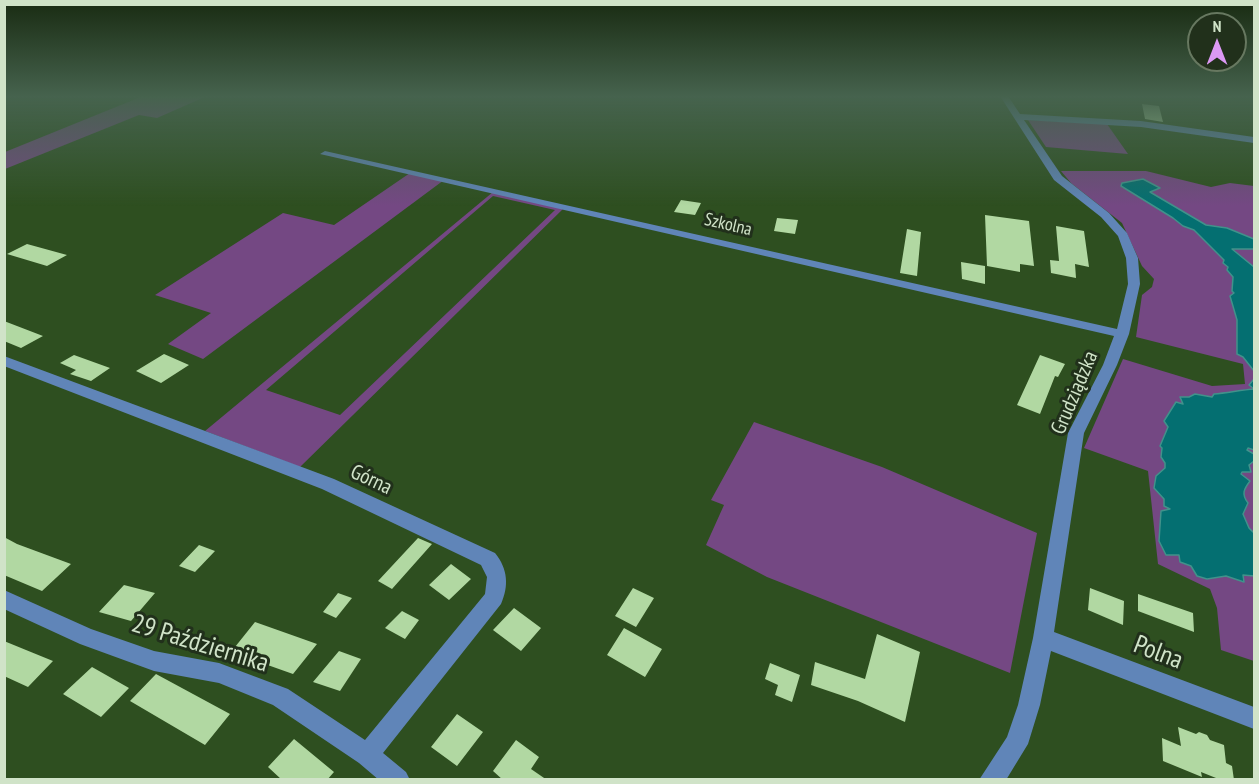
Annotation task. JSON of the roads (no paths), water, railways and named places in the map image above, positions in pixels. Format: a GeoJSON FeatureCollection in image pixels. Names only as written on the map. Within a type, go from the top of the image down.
{"type":"FeatureCollection","features":[{"type":"Feature","properties":{"kind":"street","name":"Grudziądzka"},"geometry":{"type":"LineString","coordinates":[[991,780],[1016,744],[1029,705],[1043,638],[1076,433],[1122,334],[1134,284],[1128,243],[1118,228],[1058,178],[1030,133]]}},
{"type":"Feature","properties":{"kind":"street"},"geometry":{"type":"LineString","coordinates":[[1202,133],[1254,140]]}},
{"type":"Feature","properties":{"kind":"street","name":"Szkolna"},"geometry":{"type":"LineString","coordinates":[[325,153],[1122,334]]}},
{"type":"Feature","properties":{"kind":"street","name":"Górna"},"geometry":{"type":"LineString","coordinates":[[4,361],[328,484],[488,559],[496,568],[498,581],[494,598],[368,755]]}},
{"type":"Feature","properties":{"kind":"street","name":"29 Października"},"geometry":{"type":"LineString","coordinates":[[4,599],[87,638],[154,661],[219,673],[280,697],[368,755],[398,780]]}},
{"type":"Feature","properties":{"kind":"street","name":"Polna"},"geometry":{"type":"LineString","coordinates":[[1043,638],[1254,718]]}},
{"type":"Feature","properties":{"kind":"water"},"geometry":{"type":"Polygon","coordinates":[[[1143,179],[1160,188],[1150,192],[1206,225],[1227,228],[1254,239],[1254,249],[1232,249],[1254,267],[1254,371],[1243,357],[1237,354],[1237,320],[1230,296],[1234,293],[1232,291],[1233,277],[1223,263],[1224,260],[1194,230],[1183,226],[1121,186],[1122,183],[1143,179]]]}},
{"type":"Feature","properties":{"kind":"water"},"geometry":{"type":"Polygon","coordinates":[[[1254,379],[1254,389],[1249,385],[1254,379]]]}},
{"type":"Feature","properties":{"kind":"water"},"geometry":{"type":"Polygon","coordinates":[[[1254,389],[1254,450],[1248,448],[1247,450],[1254,454],[1254,461],[1249,465],[1251,472],[1241,474],[1250,481],[1244,492],[1248,503],[1243,514],[1249,528],[1254,533],[1254,576],[1243,575],[1244,582],[1226,576],[1207,579],[1197,576],[1191,566],[1180,562],[1179,555],[1166,555],[1159,541],[1161,511],[1170,509],[1164,506],[1164,499],[1154,488],[1156,476],[1165,468],[1160,446],[1168,427],[1164,421],[1176,402],[1183,404],[1180,397],[1195,394],[1212,397],[1214,394],[1254,389]]]}}]}
